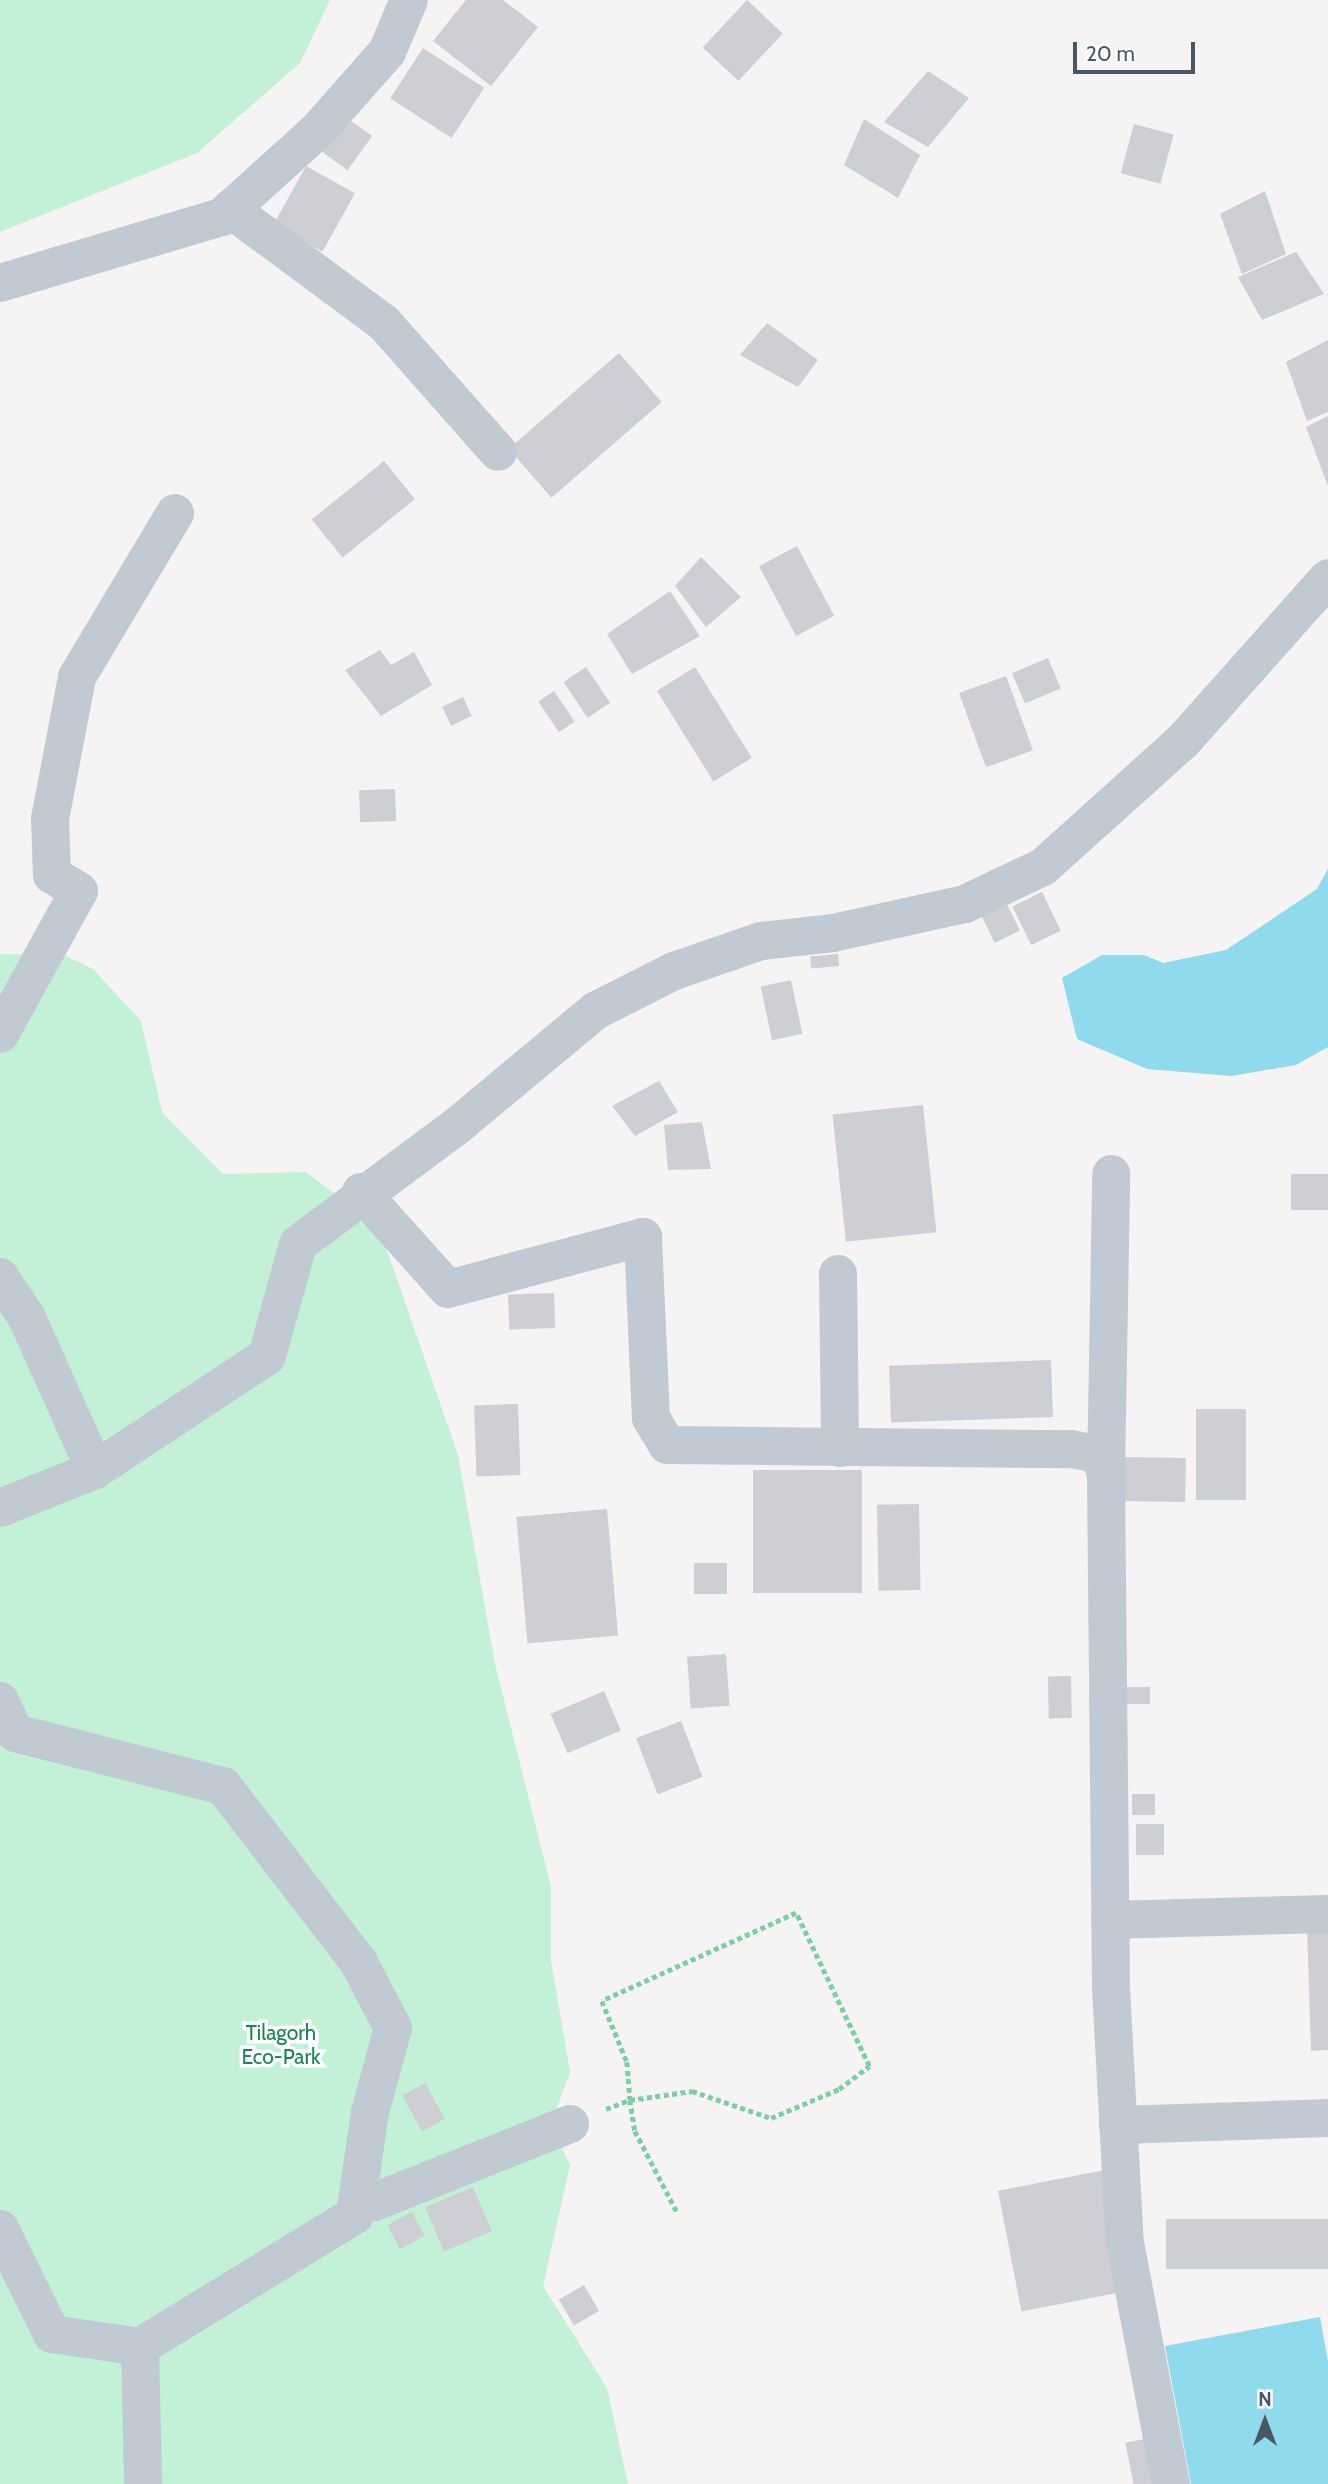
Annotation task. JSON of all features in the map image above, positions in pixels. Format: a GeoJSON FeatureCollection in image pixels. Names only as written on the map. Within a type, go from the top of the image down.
{"type":"FeatureCollection","features":[{"type":"Feature","properties":{"kind":"street"},"geometry":{"type":"LineString","coordinates":[[0,283],[222,217],[317,131],[387,52],[409,0]]}},
{"type":"Feature","properties":{"kind":"street"},"geometry":{"type":"LineString","coordinates":[[230,209],[384,323],[498,452]]}},
{"type":"Feature","properties":{"kind":"street"},"geometry":{"type":"LineString","coordinates":[[0,1034],[79,891],[52,875],[50,819],[77,677],[175,513]]}},
{"type":"Feature","properties":{"kind":"street"},"geometry":{"type":"LineString","coordinates":[[0,1508],[95,1470],[267,1356],[298,1244],[361,1192],[457,1126],[595,1010],[674,971],[761,941],[832,933],[965,904],[1043,867],[1183,741],[1328,578]]}},
{"type":"Feature","properties":{"kind":"street"},"geometry":{"type":"LineString","coordinates":[[1111,1174],[1106,1475],[1110,1920],[1118,2125],[1125,2243],[1171,2484]]}},
{"type":"Feature","properties":{"kind":"street"},"geometry":{"type":"LineString","coordinates":[[361,1192],[448,1289],[643,1237],[651,1418],[667,1444],[1072,1449],[1100,1455],[1106,1475]]}},
{"type":"Feature","properties":{"kind":"street"},"geometry":{"type":"LineString","coordinates":[[838,1274],[840,1448]]}},
{"type":"Feature","properties":{"kind":"street"},"geometry":{"type":"LineString","coordinates":[[0,1277],[27,1318],[95,1470]]}},
{"type":"Feature","properties":{"kind":"street"},"geometry":{"type":"LineString","coordinates":[[0,1700],[15,1733],[223,1786],[358,1961],[393,2028],[355,2215],[140,2347],[52,2334],[0,2229]]}},
{"type":"Feature","properties":{"kind":"street"},"geometry":{"type":"LineString","coordinates":[[1110,1920],[1328,1914]]}},
{"type":"Feature","properties":{"kind":"street"},"geometry":{"type":"LineString","coordinates":[[1118,2125],[1328,2118]]}},
{"type":"Feature","properties":{"kind":"street"},"geometry":{"type":"LineString","coordinates":[[359,2185],[374,2202],[570,2124]]}},
{"type":"Feature","properties":{"kind":"street"},"geometry":{"type":"LineString","coordinates":[[140,2347],[143,2484]]}},
{"type":"Feature","properties":{"kind":"path"},"geometry":{"type":"LineString","coordinates":[[630,2100],[692,2091],[771,2118],[839,2090],[869,2066],[796,1913],[602,2001],[627,2062],[630,2100],[635,2131],[678,2214]]}},
{"type":"Feature","properties":{"kind":"green space"},"geometry":{"type":"Polygon","coordinates":[[[0,0],[330,0],[300,63],[197,153],[0,232],[0,0]]]}},
{"type":"Feature","properties":{"kind":"green space","name":"Tilagorh Eco-Park"},"geometry":{"type":"Polygon","coordinates":[[[0,954],[64,955],[93,969],[141,1021],[162,1112],[223,1174],[306,1172],[379,1227],[458,1455],[495,1664],[551,1887],[551,1961],[570,2072],[551,2124],[570,2165],[543,2286],[607,2388],[628,2484],[0,2484],[0,954]]]}},
{"type":"Feature","properties":{"kind":"water"},"geometry":{"type":"Polygon","coordinates":[[[1328,869],[1328,1047],[1296,1065],[1231,1076],[1147,1069],[1077,1039],[1062,978],[1102,955],[1144,955],[1163,963],[1226,950],[1317,889],[1328,869]]]}},
{"type":"Feature","properties":{"kind":"water"},"geometry":{"type":"Polygon","coordinates":[[[1320,2317],[1328,2361],[1328,2484],[1191,2484],[1165,2346],[1320,2317]]]}},
{"type":"Feature","properties":{"kind":"building"},"geometry":{"type":"Polygon","coordinates":[[[466,0],[503,0],[538,27],[491,86],[433,41],[466,0]]]}},
{"type":"Feature","properties":{"kind":"building"},"geometry":{"type":"Polygon","coordinates":[[[747,0],[783,33],[739,81],[703,48],[747,0]]]}},
{"type":"Feature","properties":{"kind":"building"},"geometry":{"type":"Polygon","coordinates":[[[423,48],[484,88],[452,138],[390,98],[423,48]]]}},
{"type":"Feature","properties":{"kind":"building"},"geometry":{"type":"Polygon","coordinates":[[[928,71],[969,98],[928,147],[884,122],[928,71]]]}},
{"type":"Feature","properties":{"kind":"building"},"geometry":{"type":"Polygon","coordinates":[[[347,118],[372,136],[347,170],[322,152],[347,118]]]}},
{"type":"Feature","properties":{"kind":"building"},"geometry":{"type":"Polygon","coordinates":[[[864,119],[920,155],[898,198],[844,165],[864,119]]]}},
{"type":"Feature","properties":{"kind":"building"},"geometry":{"type":"Polygon","coordinates":[[[1134,124],[1174,135],[1160,184],[1121,173],[1134,124]]]}},
{"type":"Feature","properties":{"kind":"building"},"geometry":{"type":"Polygon","coordinates":[[[306,166],[355,193],[322,252],[274,225],[306,166]]]}},
{"type":"Feature","properties":{"kind":"building"},"geometry":{"type":"Polygon","coordinates":[[[1265,191],[1286,254],[1242,274],[1220,214],[1265,191]]]}},
{"type":"Feature","properties":{"kind":"building"},"geometry":{"type":"Polygon","coordinates":[[[1296,252],[1324,294],[1262,320],[1238,277],[1296,252]]]}},
{"type":"Feature","properties":{"kind":"building"},"geometry":{"type":"Polygon","coordinates":[[[767,323],[818,360],[798,387],[740,355],[767,323]]]}},
{"type":"Feature","properties":{"kind":"building"},"geometry":{"type":"Polygon","coordinates":[[[1328,340],[1328,412],[1307,421],[1286,362],[1328,340]]]}},
{"type":"Feature","properties":{"kind":"building"},"geometry":{"type":"Polygon","coordinates":[[[619,353],[662,402],[551,498],[509,449],[619,353]]]}},
{"type":"Feature","properties":{"kind":"building"},"geometry":{"type":"Polygon","coordinates":[[[1328,416],[1328,486],[1306,427],[1328,416]]]}},
{"type":"Feature","properties":{"kind":"building"},"geometry":{"type":"Polygon","coordinates":[[[384,461],[415,499],[343,558],[312,520],[384,461]]]}},
{"type":"Feature","properties":{"kind":"building"},"geometry":{"type":"Polygon","coordinates":[[[797,546],[834,616],[796,636],[759,566],[797,546]]]}},
{"type":"Feature","properties":{"kind":"building"},"geometry":{"type":"Polygon","coordinates":[[[701,557],[741,597],[706,627],[675,586],[701,557]]]}},
{"type":"Feature","properties":{"kind":"building"},"geometry":{"type":"Polygon","coordinates":[[[670,591],[700,636],[632,674],[607,634],[670,591]]]}},
{"type":"Feature","properties":{"kind":"building"},"geometry":{"type":"Polygon","coordinates":[[[380,650],[391,665],[414,652],[432,685],[381,716],[345,670],[380,650]]]}},
{"type":"Feature","properties":{"kind":"building"},"geometry":{"type":"Polygon","coordinates":[[[1048,658],[1061,688],[1025,704],[1012,673],[1048,658]]]}},
{"type":"Feature","properties":{"kind":"building"},"geometry":{"type":"Polygon","coordinates":[[[586,667],[610,703],[588,718],[564,682],[586,667]]]}},
{"type":"Feature","properties":{"kind":"building"},"geometry":{"type":"Polygon","coordinates":[[[695,667],[752,758],[714,782],[657,691],[695,667]]]}},
{"type":"Feature","properties":{"kind":"building"},"geometry":{"type":"Polygon","coordinates":[[[1006,676],[1033,750],[986,767],[959,693],[1006,676]]]}},
{"type":"Feature","properties":{"kind":"building"},"geometry":{"type":"Polygon","coordinates":[[[554,691],[575,722],[559,732],[538,702],[554,691]]]}},
{"type":"Feature","properties":{"kind":"building"},"geometry":{"type":"Polygon","coordinates":[[[463,697],[472,716],[451,726],[442,707],[463,697]]]}},
{"type":"Feature","properties":{"kind":"building"},"geometry":{"type":"Polygon","coordinates":[[[395,789],[396,821],[360,822],[359,790],[395,789]]]}},
{"type":"Feature","properties":{"kind":"building"},"geometry":{"type":"Polygon","coordinates":[[[1042,892],[1061,931],[1031,945],[1012,906],[1042,892]]]}},
{"type":"Feature","properties":{"kind":"building"},"geometry":{"type":"Polygon","coordinates":[[[1005,900],[1020,931],[995,943],[980,912],[1005,900]]]}},
{"type":"Feature","properties":{"kind":"building"},"geometry":{"type":"Polygon","coordinates":[[[838,954],[839,966],[811,968],[810,956],[838,954]]]}},
{"type":"Feature","properties":{"kind":"building"},"geometry":{"type":"Polygon","coordinates":[[[791,980],[802,1034],[772,1040],[761,986],[791,980]]]}},
{"type":"Feature","properties":{"kind":"building"},"geometry":{"type":"Polygon","coordinates":[[[659,1081],[678,1112],[635,1136],[612,1106],[659,1081]]]}},
{"type":"Feature","properties":{"kind":"building"},"geometry":{"type":"Polygon","coordinates":[[[923,1105],[936,1232],[846,1242],[832,1115],[923,1105]]]}},
{"type":"Feature","properties":{"kind":"building"},"geometry":{"type":"Polygon","coordinates":[[[702,1122],[711,1169],[668,1170],[664,1125],[702,1122]]]}},
{"type":"Feature","properties":{"kind":"building"},"geometry":{"type":"Polygon","coordinates":[[[1291,1174],[1328,1174],[1328,1210],[1291,1210],[1291,1174]]]}},
{"type":"Feature","properties":{"kind":"building"},"geometry":{"type":"Polygon","coordinates":[[[554,1293],[555,1328],[509,1330],[508,1295],[554,1293]]]}},
{"type":"Feature","properties":{"kind":"building"},"geometry":{"type":"Polygon","coordinates":[[[1051,1360],[1053,1417],[891,1423],[889,1366],[1051,1360]]]}},
{"type":"Feature","properties":{"kind":"building"},"geometry":{"type":"Polygon","coordinates":[[[518,1404],[520,1475],[477,1476],[474,1406],[518,1404]]]}},
{"type":"Feature","properties":{"kind":"building"},"geometry":{"type":"Polygon","coordinates":[[[1196,1409],[1246,1409],[1246,1500],[1196,1500],[1196,1409]]]}},
{"type":"Feature","properties":{"kind":"building"},"geometry":{"type":"Polygon","coordinates":[[[1123,1457],[1186,1458],[1185,1502],[1122,1501],[1123,1457]]]}},
{"type":"Feature","properties":{"kind":"building"},"geometry":{"type":"Polygon","coordinates":[[[753,1470],[862,1470],[862,1593],[753,1593],[753,1470]]]}},
{"type":"Feature","properties":{"kind":"building"},"geometry":{"type":"Polygon","coordinates":[[[919,1504],[921,1590],[879,1591],[877,1505],[919,1504]]]}},
{"type":"Feature","properties":{"kind":"building"},"geometry":{"type":"Polygon","coordinates":[[[607,1509],[618,1636],[527,1643],[516,1517],[607,1509]]]}},
{"type":"Feature","properties":{"kind":"building"},"geometry":{"type":"Polygon","coordinates":[[[694,1563],[727,1563],[727,1594],[694,1594],[694,1563]]]}},
{"type":"Feature","properties":{"kind":"building"},"geometry":{"type":"Polygon","coordinates":[[[726,1654],[730,1706],[691,1709],[687,1657],[726,1654]]]}},
{"type":"Feature","properties":{"kind":"building"},"geometry":{"type":"Polygon","coordinates":[[[1048,1676],[1071,1676],[1072,1718],[1049,1718],[1048,1676]]]}},
{"type":"Feature","properties":{"kind":"building"},"geometry":{"type":"Polygon","coordinates":[[[1122,1687],[1150,1687],[1150,1704],[1122,1704],[1122,1687]]]}},
{"type":"Feature","properties":{"kind":"building"},"geometry":{"type":"Polygon","coordinates":[[[604,1691],[621,1731],[567,1753],[551,1714],[604,1691]]]}},
{"type":"Feature","properties":{"kind":"building"},"geometry":{"type":"Polygon","coordinates":[[[681,1721],[703,1777],[658,1794],[636,1738],[681,1721]]]}},
{"type":"Feature","properties":{"kind":"building"},"geometry":{"type":"Polygon","coordinates":[[[1132,1794],[1155,1794],[1155,1815],[1132,1815],[1132,1794]]]}},
{"type":"Feature","properties":{"kind":"building"},"geometry":{"type":"Polygon","coordinates":[[[1136,1824],[1164,1824],[1164,1855],[1136,1855],[1136,1824]]]}},
{"type":"Feature","properties":{"kind":"building"},"geometry":{"type":"Polygon","coordinates":[[[1307,1927],[1328,1927],[1328,2050],[1311,2051],[1307,1927]]]}},
{"type":"Feature","properties":{"kind":"building"},"geometry":{"type":"Polygon","coordinates":[[[425,2083],[445,2119],[422,2131],[402,2096],[425,2083]]]}},
{"type":"Feature","properties":{"kind":"building"},"geometry":{"type":"Polygon","coordinates":[[[1105,2170],[1128,2291],[1021,2312],[998,2191],[1105,2170]]]}},
{"type":"Feature","properties":{"kind":"building"},"geometry":{"type":"Polygon","coordinates":[[[473,2187],[492,2231],[444,2252],[425,2207],[473,2187]]]}},
{"type":"Feature","properties":{"kind":"building"},"geometry":{"type":"Polygon","coordinates":[[[412,2212],[425,2236],[400,2249],[387,2225],[412,2212]]]}},
{"type":"Feature","properties":{"kind":"building"},"geometry":{"type":"Polygon","coordinates":[[[1166,2219],[1328,2219],[1328,2269],[1166,2269],[1166,2219]]]}},
{"type":"Feature","properties":{"kind":"building"},"geometry":{"type":"Polygon","coordinates":[[[584,2285],[599,2311],[574,2325],[559,2300],[584,2285]]]}},
{"type":"Feature","properties":{"kind":"building"},"geometry":{"type":"Polygon","coordinates":[[[1150,2438],[1159,2484],[1133,2484],[1125,2443],[1150,2438]]]}}]}
